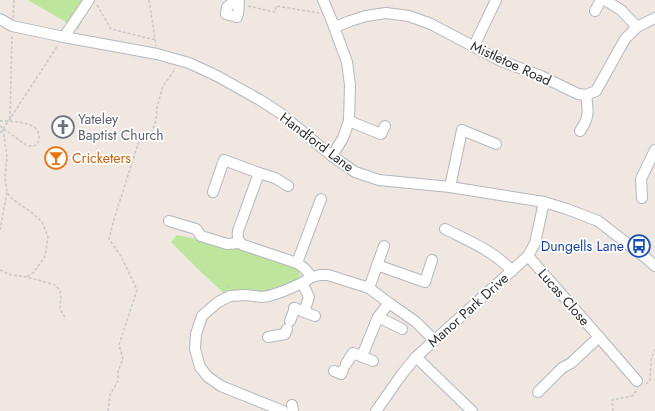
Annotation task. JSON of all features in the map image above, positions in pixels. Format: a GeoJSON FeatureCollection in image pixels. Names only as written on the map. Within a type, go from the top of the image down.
{"type":"FeatureCollection","features":[{"type":"Feature","properties":{"kind":"street"},"geometry":{"type":"LineString","coordinates":[[64,37],[89,0]]}},
{"type":"Feature","properties":{"kind":"street"},"geometry":{"type":"LineString","coordinates":[[323,0],[335,27],[347,62],[350,85],[349,121],[343,138],[332,156]]}},
{"type":"Feature","properties":{"kind":"street"},"geometry":{"type":"LineString","coordinates":[[474,46],[496,0]]}},
{"type":"Feature","properties":{"kind":"street"},"geometry":{"type":"LineString","coordinates":[[595,11],[601,0]]}},
{"type":"Feature","properties":{"kind":"street"},"geometry":{"type":"LineString","coordinates":[[605,0],[621,10],[637,27]]}},
{"type":"Feature","properties":{"kind":"street","name":"Mistletoe Road"},"geometry":{"type":"LineString","coordinates":[[335,27],[366,16],[386,13],[409,16],[431,24],[501,61],[541,76],[578,94],[586,95]]}},
{"type":"Feature","properties":{"kind":"street"},"geometry":{"type":"LineString","coordinates":[[580,131],[585,124],[588,112],[586,95],[596,91],[624,39],[637,27],[655,18]]}},
{"type":"Feature","properties":{"kind":"street","name":"Handford Lane"},"geometry":{"type":"LineString","coordinates":[[0,19],[12,26],[157,54],[189,63],[217,76],[280,113],[332,156],[355,172],[379,180],[450,187],[544,202],[567,209],[598,221],[655,266]]}},
{"type":"Feature","properties":{"kind":"street"},"geometry":{"type":"LineString","coordinates":[[349,121],[381,134],[385,126]]}},
{"type":"Feature","properties":{"kind":"street"},"geometry":{"type":"LineString","coordinates":[[450,187],[462,130],[496,144]]}},
{"type":"Feature","properties":{"kind":"street"},"geometry":{"type":"LineString","coordinates":[[642,198],[641,179],[655,150]]}},
{"type":"Feature","properties":{"kind":"street"},"geometry":{"type":"LineString","coordinates":[[213,192],[224,160],[275,178],[288,186]]}},
{"type":"Feature","properties":{"kind":"street"},"geometry":{"type":"LineString","coordinates":[[240,243],[238,239],[238,231],[259,173]]}},
{"type":"Feature","properties":{"kind":"street"},"geometry":{"type":"LineString","coordinates":[[296,263],[321,199]]}},
{"type":"Feature","properties":{"kind":"street","name":"Manor Park Drive"},"geometry":{"type":"LineString","coordinates":[[376,411],[416,357],[528,256],[535,242],[544,202]]}},
{"type":"Feature","properties":{"kind":"street"},"geometry":{"type":"LineString","coordinates":[[169,221],[196,229],[201,236],[227,244],[240,243],[296,263],[304,268],[312,277]]}},
{"type":"Feature","properties":{"kind":"street"},"geometry":{"type":"LineString","coordinates":[[445,229],[475,243],[504,262],[512,271]]}},
{"type":"Feature","properties":{"kind":"street"},"geometry":{"type":"LineString","coordinates":[[370,288],[384,246]]}},
{"type":"Feature","properties":{"kind":"street","name":"Lucas Close"},"geometry":{"type":"LineString","coordinates":[[528,256],[637,381]]}},
{"type":"Feature","properties":{"kind":"street"},"geometry":{"type":"LineString","coordinates":[[377,265],[425,282],[432,260]]}},
{"type":"Feature","properties":{"kind":"street"},"geometry":{"type":"LineString","coordinates":[[283,411],[248,393],[220,386],[208,377],[200,366],[195,349],[196,334],[202,316],[218,302],[230,296],[269,296],[302,284],[312,277],[328,275],[370,288],[416,322],[434,340]]}},
{"type":"Feature","properties":{"kind":"street"},"geometry":{"type":"LineString","coordinates":[[268,336],[285,334],[288,325],[298,309],[309,298],[302,284]]}},
{"type":"Feature","properties":{"kind":"street"},"geometry":{"type":"LineString","coordinates":[[341,369],[357,355],[378,317],[389,303]]}},
{"type":"Feature","properties":{"kind":"street"},"geometry":{"type":"LineString","coordinates":[[298,309],[315,316]]}},
{"type":"Feature","properties":{"kind":"street"},"geometry":{"type":"LineString","coordinates":[[378,317],[402,329]]}},
{"type":"Feature","properties":{"kind":"street","name":"Lucas Close"},"geometry":{"type":"LineString","coordinates":[[538,392],[562,368],[572,363],[599,337]]}},
{"type":"Feature","properties":{"kind":"street"},"geometry":{"type":"LineString","coordinates":[[357,355],[373,361]]}},
{"type":"Feature","properties":{"kind":"street"},"geometry":{"type":"LineString","coordinates":[[416,357],[472,411]]}},
{"type":"Feature","properties":{"kind":"path"},"geometry":{"type":"LineString","coordinates":[[10,120],[14,0]]}},
{"type":"Feature","properties":{"kind":"path"},"geometry":{"type":"LineString","coordinates":[[94,0],[111,29],[156,40]]}},
{"type":"Feature","properties":{"kind":"path"},"geometry":{"type":"LineString","coordinates":[[149,0],[157,54]]}},
{"type":"Feature","properties":{"kind":"path"},"geometry":{"type":"LineString","coordinates":[[238,2],[275,12],[276,6],[330,16]]}},
{"type":"Feature","properties":{"kind":"path"},"geometry":{"type":"LineString","coordinates":[[0,133],[64,37]]}},
{"type":"Feature","properties":{"kind":"path"},"geometry":{"type":"LineString","coordinates":[[108,411],[110,395],[118,381],[118,371],[123,359],[119,345],[138,290],[109,239],[140,138],[150,135],[156,120],[157,106],[163,86],[174,71],[173,59]]}},
{"type":"Feature","properties":{"kind":"path"},"geometry":{"type":"LineString","coordinates":[[0,121],[10,120],[29,124],[37,129],[40,137],[37,144],[34,146],[26,145],[0,126]]}},
{"type":"Feature","properties":{"kind":"path"},"geometry":{"type":"LineString","coordinates":[[0,230],[7,192],[5,179],[7,147],[3,129]]}},
{"type":"Feature","properties":{"kind":"path"},"geometry":{"type":"LineString","coordinates":[[7,192],[14,201],[30,211],[42,222],[48,237],[45,256],[34,272],[27,277]]}},
{"type":"Feature","properties":{"kind":"path"},"geometry":{"type":"LineString","coordinates":[[0,270],[11,275],[27,277],[55,285],[60,290],[61,311],[66,319]]}},
{"type":"Feature","properties":{"kind":"green space"},"geometry":{"type":"Polygon","coordinates":[[[28,0],[93,0],[78,29],[28,0]]]}},
{"type":"Feature","properties":{"kind":"green space"},"geometry":{"type":"Polygon","coordinates":[[[177,235],[238,248],[298,268],[301,279],[265,293],[243,291],[224,293],[171,242],[177,235]]]}},
{"type":"Feature","properties":{"kind":"place","name":"Yateley Baptist Church"},"geometry":{"type":"Point","coordinates":[63,127]}},
{"type":"Feature","properties":{"kind":"place","name":"Cricketers"},"geometry":{"type":"Point","coordinates":[56,158]}},
{"type":"Feature","properties":{"kind":"place","name":"Dungells Lane"},"geometry":{"type":"Point","coordinates":[639,246]}}]}
